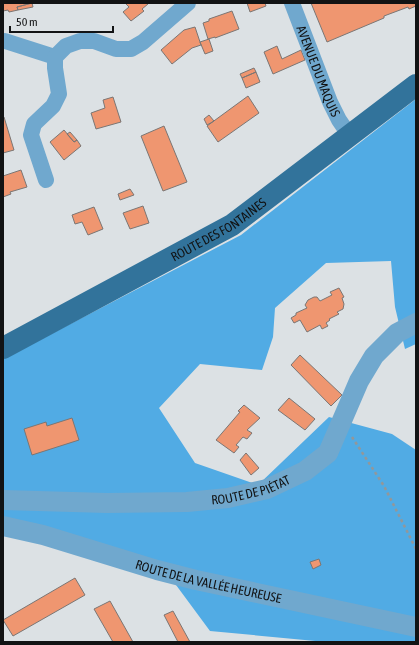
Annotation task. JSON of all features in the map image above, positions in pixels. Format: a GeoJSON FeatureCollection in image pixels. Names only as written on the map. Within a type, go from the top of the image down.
{"type":"FeatureCollection","features":[{"type":"Feature","properties":{"kind":"main road","name":"ROUTE DES FONTAINES"},"geometry":{"type":"LineString","coordinates":[[3,348],[232,225],[416,85]]}},
{"type":"Feature","properties":{"kind":"street"},"geometry":{"type":"LineString","coordinates":[[46,180],[31,135],[34,124],[54,106],[59,94],[55,68],[56,58],[66,46],[80,41],[94,41],[116,49],[132,49],[143,42],[188,3]]}},
{"type":"Feature","properties":{"kind":"street","name":"AVENUE DU MAQUIS"},"geometry":{"type":"LineString","coordinates":[[292,3],[330,102],[339,120],[350,136]]}},
{"type":"Feature","properties":{"kind":"street"},"geometry":{"type":"LineString","coordinates":[[5,41],[56,58]]}},
{"type":"Feature","properties":{"kind":"street","name":"ROUTE DE PIÉTAT"},"geometry":{"type":"LineString","coordinates":[[3,500],[107,503],[187,502],[236,496],[267,489],[306,471],[328,453],[359,381],[374,356],[397,333],[416,323]]}},
{"type":"Feature","properties":{"kind":"street","name":"ROUTE DE LA VALLÉE HEUREUSE"},"geometry":{"type":"LineString","coordinates":[[3,526],[43,535],[180,576],[416,627]]}},
{"type":"Feature","properties":{"kind":"path"},"geometry":{"type":"LineString","coordinates":[[341,425],[350,434],[384,486],[416,549]]}},
{"type":"Feature","properties":{"kind":"shaded area"},"geometry":{"type":"Polygon","coordinates":[[[416,99],[416,344],[405,349],[395,307],[391,261],[326,263],[275,308],[273,337],[262,370],[200,364],[159,408],[195,463],[258,485],[329,417],[392,434],[416,450],[416,642],[326,642],[210,631],[162,566],[3,517],[3,359],[241,235],[416,99]]]}},
{"type":"Feature","properties":{"kind":"building"},"geometry":{"type":"Polygon","coordinates":[[[3,3],[32,3],[17,7],[18,10],[9,12],[8,10],[3,11],[3,3]]]}},
{"type":"Feature","properties":{"kind":"building"},"geometry":{"type":"Polygon","coordinates":[[[32,3],[33,7],[18,10],[17,7],[32,3]]]}},
{"type":"Feature","properties":{"kind":"building"},"geometry":{"type":"Polygon","coordinates":[[[125,3],[148,4],[142,9],[144,11],[131,21],[123,12],[129,7],[125,3]]]}},
{"type":"Feature","properties":{"kind":"building"},"geometry":{"type":"Polygon","coordinates":[[[247,3],[265,3],[266,6],[250,12],[247,3]]]}},
{"type":"Feature","properties":{"kind":"building"},"geometry":{"type":"Polygon","coordinates":[[[311,3],[416,3],[416,6],[409,9],[408,7],[384,16],[384,18],[327,42],[311,3]]]}},
{"type":"Feature","properties":{"kind":"building"},"geometry":{"type":"Polygon","coordinates":[[[232,11],[239,29],[208,39],[203,23],[209,21],[209,19],[232,11]]]}},
{"type":"Feature","properties":{"kind":"building"},"geometry":{"type":"Polygon","coordinates":[[[195,27],[201,45],[192,48],[172,64],[161,50],[184,30],[195,27]]]}},
{"type":"Feature","properties":{"kind":"building"},"geometry":{"type":"Polygon","coordinates":[[[209,39],[213,51],[205,54],[200,42],[209,39]]]}},
{"type":"Feature","properties":{"kind":"building"},"geometry":{"type":"Polygon","coordinates":[[[277,46],[282,59],[301,50],[305,60],[273,74],[264,52],[277,46]]]}},
{"type":"Feature","properties":{"kind":"building"},"geometry":{"type":"Polygon","coordinates":[[[254,68],[256,72],[242,78],[240,74],[254,68]]]}},
{"type":"Feature","properties":{"kind":"building"},"geometry":{"type":"Polygon","coordinates":[[[256,72],[260,82],[246,88],[242,78],[256,72]]]}},
{"type":"Feature","properties":{"kind":"building"},"geometry":{"type":"Polygon","coordinates":[[[248,96],[259,113],[218,142],[207,126],[248,96]]]}},
{"type":"Feature","properties":{"kind":"building"},"geometry":{"type":"Polygon","coordinates":[[[113,97],[121,122],[96,129],[91,113],[105,108],[103,100],[113,97]]]}},
{"type":"Feature","properties":{"kind":"building"},"geometry":{"type":"Polygon","coordinates":[[[209,115],[214,121],[207,125],[204,119],[209,115]]]}},
{"type":"Feature","properties":{"kind":"building"},"geometry":{"type":"Polygon","coordinates":[[[3,117],[14,150],[3,153],[3,117]]]}},
{"type":"Feature","properties":{"kind":"building"},"geometry":{"type":"Polygon","coordinates":[[[164,126],[187,182],[163,191],[141,136],[164,126]]]}},
{"type":"Feature","properties":{"kind":"building"},"geometry":{"type":"Polygon","coordinates":[[[64,130],[74,142],[77,140],[81,146],[64,160],[50,142],[64,130]]]}},
{"type":"Feature","properties":{"kind":"building"},"geometry":{"type":"Polygon","coordinates":[[[70,132],[77,140],[74,142],[67,134],[70,132]]]}},
{"type":"Feature","properties":{"kind":"building"},"geometry":{"type":"Polygon","coordinates":[[[21,170],[27,187],[10,192],[11,194],[3,197],[3,176],[21,170]]]}},
{"type":"Feature","properties":{"kind":"building"},"geometry":{"type":"Polygon","coordinates":[[[130,189],[134,195],[120,200],[118,194],[130,189]]]}},
{"type":"Feature","properties":{"kind":"building"},"geometry":{"type":"Polygon","coordinates":[[[143,206],[149,223],[130,229],[123,213],[143,206]]]}},
{"type":"Feature","properties":{"kind":"building"},"geometry":{"type":"Polygon","coordinates":[[[94,207],[103,229],[88,235],[82,222],[75,224],[72,215],[94,207]]]}},
{"type":"Feature","properties":{"kind":"building"},"geometry":{"type":"Polygon","coordinates":[[[339,288],[344,297],[342,298],[344,304],[343,309],[337,312],[339,314],[329,319],[330,320],[326,323],[328,326],[322,329],[320,325],[307,332],[300,320],[294,323],[291,318],[296,315],[296,313],[307,308],[305,305],[308,300],[317,297],[320,301],[332,295],[330,292],[339,288]]]}},
{"type":"Feature","properties":{"kind":"building"},"geometry":{"type":"Polygon","coordinates":[[[300,355],[342,395],[331,406],[291,365],[300,355]]]}},
{"type":"Feature","properties":{"kind":"building"},"geometry":{"type":"Polygon","coordinates":[[[289,398],[315,419],[305,430],[278,410],[289,398]]]}},
{"type":"Feature","properties":{"kind":"building"},"geometry":{"type":"Polygon","coordinates":[[[244,405],[260,418],[247,430],[252,433],[247,439],[243,437],[236,445],[239,447],[234,453],[216,440],[240,412],[238,411],[244,405]]]}},
{"type":"Feature","properties":{"kind":"building"},"geometry":{"type":"Polygon","coordinates":[[[72,418],[79,440],[32,455],[24,429],[46,422],[47,426],[72,418]]]}},
{"type":"Feature","properties":{"kind":"building"},"geometry":{"type":"Polygon","coordinates":[[[246,453],[259,468],[251,475],[240,460],[246,453]]]}},
{"type":"Feature","properties":{"kind":"building"},"geometry":{"type":"Polygon","coordinates":[[[319,559],[321,565],[313,569],[310,562],[319,559]]]}},
{"type":"Feature","properties":{"kind":"building"},"geometry":{"type":"Polygon","coordinates":[[[75,578],[85,595],[13,636],[3,620],[75,578]]]}},
{"type":"Feature","properties":{"kind":"building"},"geometry":{"type":"Polygon","coordinates":[[[110,601],[133,642],[113,642],[94,609],[110,601]]]}},
{"type":"Feature","properties":{"kind":"building"},"geometry":{"type":"Polygon","coordinates":[[[173,611],[190,642],[178,642],[164,615],[173,611]]]}}]}
